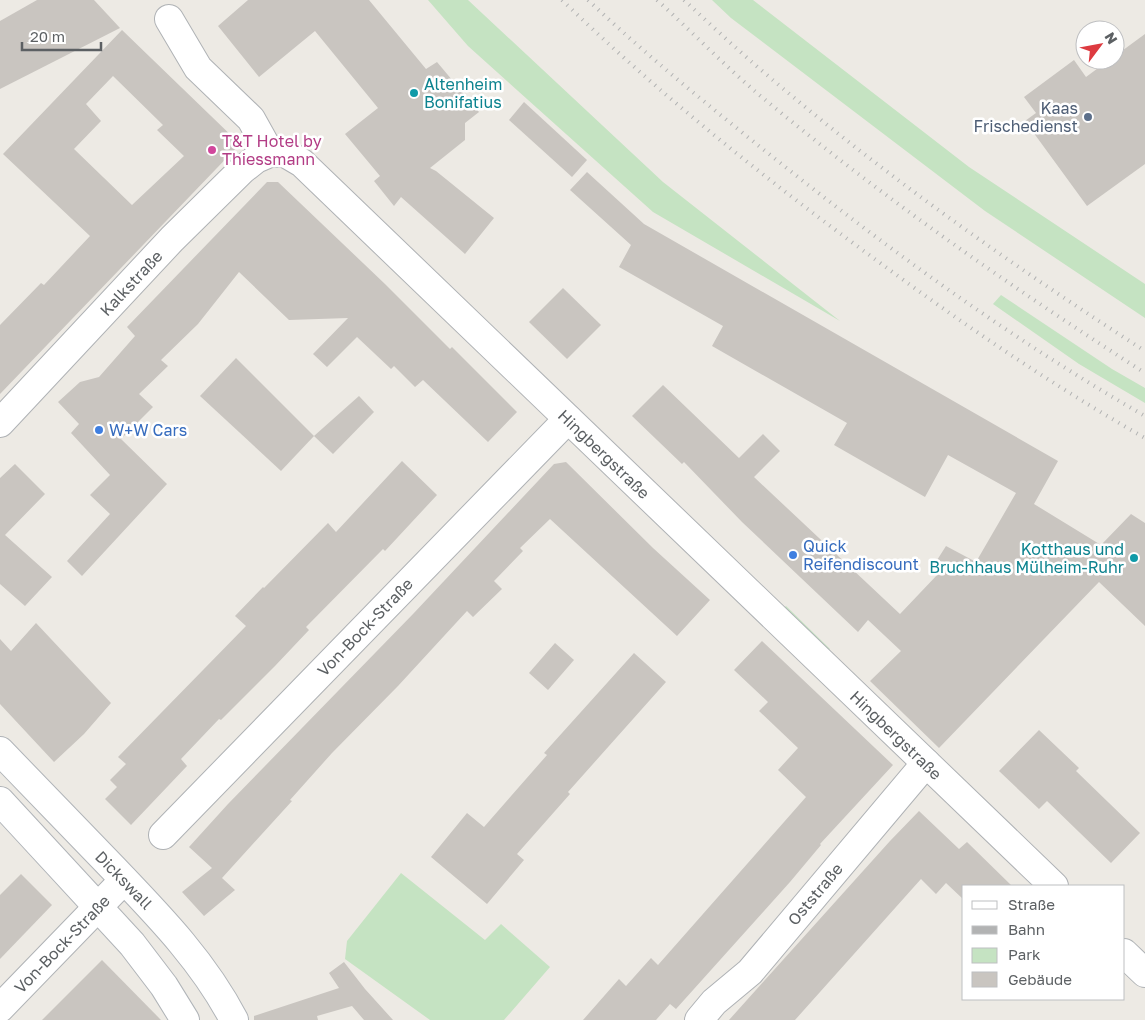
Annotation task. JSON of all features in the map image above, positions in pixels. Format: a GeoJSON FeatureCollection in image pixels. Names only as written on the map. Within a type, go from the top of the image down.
{"type":"FeatureCollection","features":[{"type":"Feature","properties":{"kind":"street"},"geometry":{"type":"LineString","coordinates":[[168,19],[198,68],[251,119],[270,153]]}},
{"type":"Feature","properties":{"kind":"street","name":"Hingbergstraße"},"geometry":{"type":"LineString","coordinates":[[270,153],[285,153],[302,163],[1053,885]]}},
{"type":"Feature","properties":{"kind":"street","name":"Kalkstraße"},"geometry":{"type":"LineString","coordinates":[[0,423],[172,239],[242,170],[256,159],[270,153]]}},
{"type":"Feature","properties":{"kind":"street","name":"Von-Bock-Straße"},"geometry":{"type":"LineString","coordinates":[[163,836],[568,419]]}},
{"type":"Feature","properties":{"kind":"street","name":"Dickswall"},"geometry":{"type":"LineString","coordinates":[[0,751],[160,917],[202,968],[223,999],[234,1020]]}},
{"type":"Feature","properties":{"kind":"street","name":"Oststraße"},"geometry":{"type":"LineString","coordinates":[[699,1020],[714,1002],[750,972],[926,763]]}},
{"type":"Feature","properties":{"kind":"street"},"geometry":{"type":"LineString","coordinates":[[0,801],[132,944],[164,986],[185,1020]]}},
{"type":"Feature","properties":{"kind":"street","name":"Von-Bock-Straße"},"geometry":{"type":"LineString","coordinates":[[0,1008],[124,880]]}},
{"type":"Feature","properties":{"kind":"street"},"geometry":{"type":"LineString","coordinates":[[1125,954],[1145,973]]}},
{"type":"Feature","properties":{"kind":"green space"},"geometry":{"type":"Polygon","coordinates":[[[428,0],[468,0],[663,182],[840,321],[653,212],[468,46],[428,0]]]}},
{"type":"Feature","properties":{"kind":"green space"},"geometry":{"type":"Polygon","coordinates":[[[712,0],[753,0],[969,167],[1145,284],[1145,318],[985,211],[731,18],[712,0]]]}},
{"type":"Feature","properties":{"kind":"green space"},"geometry":{"type":"Polygon","coordinates":[[[1001,295],[1112,369],[1145,388],[1145,403],[1079,364],[993,304],[1001,295]]]}},
{"type":"Feature","properties":{"kind":"green space"},"geometry":{"type":"Polygon","coordinates":[[[786,606],[830,649],[827,651],[784,608],[786,606]]]}},
{"type":"Feature","properties":{"kind":"green space"},"geometry":{"type":"Polygon","coordinates":[[[401,873],[485,940],[501,924],[550,967],[504,1020],[430,1020],[345,959],[347,941],[401,873]]]}},
{"type":"Feature","properties":{"kind":"building"},"geometry":{"type":"Polygon","coordinates":[[[37,0],[94,0],[120,28],[0,89],[0,21],[37,0]]]}},
{"type":"Feature","properties":{"kind":"building","name":"Altenheim Bonifatius"},"geometry":{"type":"Polygon","coordinates":[[[248,0],[369,0],[426,69],[437,62],[479,112],[465,123],[465,140],[430,168],[494,218],[465,254],[401,197],[394,206],[374,181],[380,176],[345,134],[378,108],[315,31],[259,77],[218,26],[248,0]]]}},
{"type":"Feature","properties":{"kind":"building"},"geometry":{"type":"Polygon","coordinates":[[[122,30],[240,144],[0,394],[0,325],[41,283],[44,285],[90,236],[3,154],[122,30]],[[113,76],[86,104],[101,121],[74,149],[132,205],[184,156],[157,130],[163,125],[113,76]]]}},
{"type":"Feature","properties":{"kind":"building","name":"Kaas Frischedienst"},"geometry":{"type":"Polygon","coordinates":[[[1145,34],[1145,164],[1087,206],[1025,121],[1036,113],[1024,97],[1074,60],[1075,70],[1081,70],[1086,77],[1095,70],[1125,70],[1125,49],[1145,34]]]}},
{"type":"Feature","properties":{"kind":"building"},"geometry":{"type":"Polygon","coordinates":[[[524,102],[587,160],[572,177],[509,120],[524,102]]]}},
{"type":"Feature","properties":{"kind":"building"},"geometry":{"type":"Polygon","coordinates":[[[587,172],[644,224],[1058,461],[1034,504],[1101,545],[1131,514],[1145,523],[1145,626],[1099,582],[939,748],[870,681],[901,651],[868,620],[858,632],[742,522],[684,462],[682,464],[632,416],[663,385],[739,458],[763,434],[780,451],[754,477],[900,614],[938,574],[932,568],[946,546],[976,562],[1016,493],[948,455],[925,497],[834,445],[847,423],[712,346],[723,326],[619,267],[631,245],[570,190],[587,172]]]}},
{"type":"Feature","properties":{"kind":"building"},"geometry":{"type":"Polygon","coordinates":[[[267,182],[278,182],[450,349],[452,347],[517,412],[488,442],[423,380],[415,387],[394,366],[391,369],[357,337],[327,367],[313,354],[348,318],[289,320],[239,272],[198,324],[161,360],[168,366],[139,394],[153,407],[121,439],[167,484],[82,576],[67,561],[110,514],[90,495],[110,475],[71,433],[79,424],[58,402],[80,382],[99,377],[135,336],[127,327],[267,182]]]}},
{"type":"Feature","properties":{"kind":"building"},"geometry":{"type":"Polygon","coordinates":[[[563,288],[601,325],[567,359],[529,322],[563,288]]]}},
{"type":"Feature","properties":{"kind":"building"},"geometry":{"type":"Polygon","coordinates":[[[236,358],[314,436],[281,471],[200,396],[236,358]]]}},
{"type":"Feature","properties":{"kind":"building"},"geometry":{"type":"Polygon","coordinates":[[[359,396],[374,412],[333,454],[314,436],[359,396]]]}},
{"type":"Feature","properties":{"kind":"building"},"geometry":{"type":"Polygon","coordinates":[[[402,461],[437,495],[385,551],[383,549],[306,627],[309,630],[275,666],[221,720],[219,719],[181,759],[187,766],[131,825],[105,799],[117,787],[110,780],[126,764],[118,757],[246,626],[235,616],[328,523],[336,532],[402,461]]]}},
{"type":"Feature","properties":{"kind":"building"},"geometry":{"type":"Polygon","coordinates":[[[566,462],[653,548],[710,600],[677,636],[550,519],[520,548],[523,551],[494,581],[502,589],[473,617],[467,611],[398,686],[332,753],[290,800],[292,801],[222,878],[235,890],[204,916],[182,892],[212,868],[189,847],[554,464],[566,462]]]}},
{"type":"Feature","properties":{"kind":"building"},"geometry":{"type":"Polygon","coordinates":[[[15,464],[45,494],[5,535],[52,577],[25,606],[0,584],[0,478],[15,464]]]}},
{"type":"Feature","properties":{"kind":"building"},"geometry":{"type":"Polygon","coordinates":[[[36,623],[111,703],[84,734],[54,762],[0,704],[0,639],[11,651],[36,623]]]}},
{"type":"Feature","properties":{"kind":"building"},"geometry":{"type":"Polygon","coordinates":[[[762,641],[893,765],[820,844],[790,882],[676,1009],[670,1004],[656,1020],[583,1020],[619,979],[626,986],[651,958],[658,965],[806,797],[778,770],[798,748],[759,711],[768,702],[734,670],[762,641]]]}},
{"type":"Feature","properties":{"kind":"building"},"geometry":{"type":"Polygon","coordinates":[[[555,643],[574,660],[548,690],[529,673],[555,643]]]}},
{"type":"Feature","properties":{"kind":"building"},"geometry":{"type":"Polygon","coordinates":[[[634,653],[666,682],[568,792],[570,794],[517,854],[524,860],[487,904],[431,857],[467,813],[484,827],[547,755],[544,753],[634,653]]]}},
{"type":"Feature","properties":{"kind":"building"},"geometry":{"type":"Polygon","coordinates":[[[1039,730],[1079,768],[1076,771],[1140,833],[1111,863],[1047,801],[1039,809],[999,771],[1039,730]]]}},
{"type":"Feature","properties":{"kind":"building"},"geometry":{"type":"Polygon","coordinates":[[[919,811],[959,849],[967,842],[1011,885],[962,885],[962,898],[946,883],[936,894],[921,879],[795,1020],[729,1020],[919,811]]]}},
{"type":"Feature","properties":{"kind":"building"},"geometry":{"type":"Polygon","coordinates":[[[21,874],[52,905],[0,959],[0,895],[21,874]]]}},
{"type":"Feature","properties":{"kind":"building"},"geometry":{"type":"Polygon","coordinates":[[[102,960],[161,1020],[42,1020],[102,960]]]}},
{"type":"Feature","properties":{"kind":"building"},"geometry":{"type":"Polygon","coordinates":[[[344,962],[393,1020],[364,1020],[352,1006],[317,1016],[318,1020],[254,1020],[254,1016],[339,988],[329,973],[344,962]]]}},
{"type":"Feature","properties":{"kind":"railway"},"geometry":{"type":"LineString","coordinates":[[562,0],[598,35],[712,134],[832,227],[938,305],[1006,352],[1145,438]]}},
{"type":"Feature","properties":{"kind":"railway"},"geometry":{"type":"LineString","coordinates":[[588,0],[697,95],[856,222],[997,324],[1145,416]]}},
{"type":"Feature","properties":{"kind":"railway"},"geometry":{"type":"LineString","coordinates":[[657,0],[757,93],[898,204],[996,274],[1145,373]]}},
{"type":"Feature","properties":{"kind":"railway"},"geometry":{"type":"LineString","coordinates":[[684,0],[774,81],[863,153],[955,222],[1049,288],[1145,351]]}},
{"type":"Feature","properties":{"kind":"place","name":"Altenheim Bonifatius"},"geometry":{"type":"Point","coordinates":[414,93]}},
{"type":"Feature","properties":{"kind":"place","name":"Kaas Frischedienst"},"geometry":{"type":"Point","coordinates":[1088,117]}},
{"type":"Feature","properties":{"kind":"place","name":"T&T Hotel by Thiessmann"},"geometry":{"type":"Point","coordinates":[212,150]}},
{"type":"Feature","properties":{"kind":"place","name":"W+W Cars"},"geometry":{"type":"Point","coordinates":[99,430]}},
{"type":"Feature","properties":{"kind":"place","name":"Quick Reifendiscount"},"geometry":{"type":"Point","coordinates":[793,555]}},
{"type":"Feature","properties":{"kind":"place","name":"Kotthaus und Bruchhaus Mülheim-Ruhr"},"geometry":{"type":"Point","coordinates":[1134,558]}}]}
